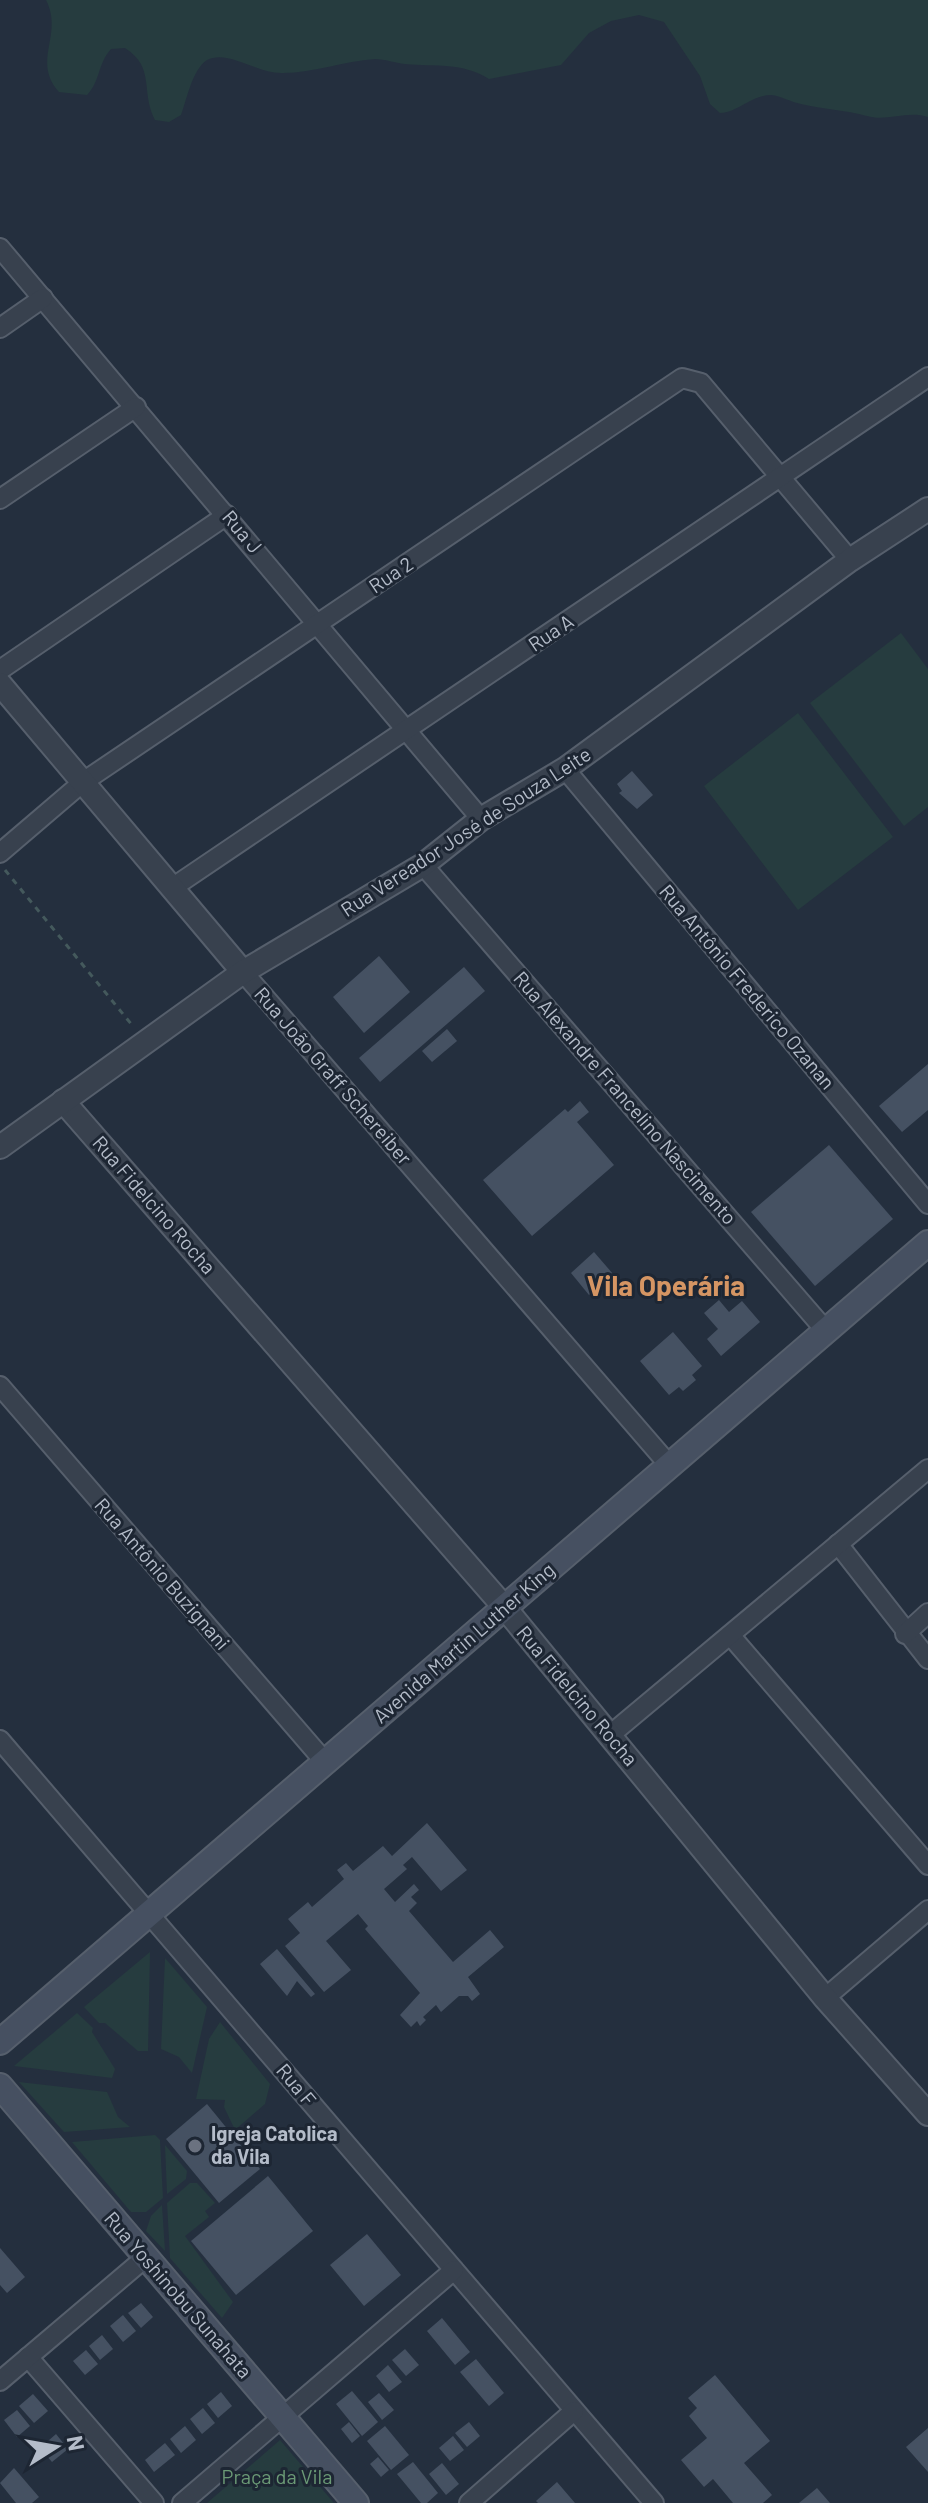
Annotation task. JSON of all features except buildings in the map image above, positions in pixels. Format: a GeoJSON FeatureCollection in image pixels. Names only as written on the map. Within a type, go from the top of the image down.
{"type":"FeatureCollection","features":[{"type":"Feature","properties":{"kind":"main road","name":"Avenida Martin Luther King"},"geometry":{"type":"LineString","coordinates":[[0,2042],[928,1243]]}},
{"type":"Feature","properties":{"kind":"main road","name":"Rua Yoshinobu Sunahata"},"geometry":{"type":"LineString","coordinates":[[0,2086],[356,2503]]}},
{"type":"Feature","properties":{"kind":"street","name":"Rua J"},"geometry":{"type":"LineString","coordinates":[[0,248],[481,819]]}},
{"type":"Feature","properties":{"kind":"street"},"geometry":{"type":"LineString","coordinates":[[0,328],[43,298]]}},
{"type":"Feature","properties":{"kind":"street","name":"Rua A"},"geometry":{"type":"LineString","coordinates":[[172,888],[928,377]]}},
{"type":"Feature","properties":{"kind":"street","name":"Rua 2"},"geometry":{"type":"LineString","coordinates":[[83,782],[682,378],[701,383],[780,477]]}},
{"type":"Feature","properties":{"kind":"street"},"geometry":{"type":"LineString","coordinates":[[0,499],[136,407]]}},
{"type":"Feature","properties":{"kind":"street"},"geometry":{"type":"LineString","coordinates":[[780,477],[850,560]]}},
{"type":"Feature","properties":{"kind":"street","name":"Rua Vereador José de Souza Leite"},"geometry":{"type":"LineString","coordinates":[[0,1147],[243,972],[423,865],[481,819],[565,769],[850,560],[926,514]]}},
{"type":"Feature","properties":{"kind":"street"},"geometry":{"type":"LineString","coordinates":[[0,670],[227,515]]}},
{"type":"Feature","properties":{"kind":"street","name":"Rua João Graff Schereiber"},"geometry":{"type":"LineString","coordinates":[[0,684],[243,972],[670,1466]]}},
{"type":"Feature","properties":{"kind":"street","name":"Rua Antônio Frederico Ozanan"},"geometry":{"type":"LineString","coordinates":[[565,769],[928,1204]]}},
{"type":"Feature","properties":{"kind":"street"},"geometry":{"type":"LineString","coordinates":[[0,853],[83,782]]}},
{"type":"Feature","properties":{"kind":"street","name":"Rua Alexandre Francelino Nascimento"},"geometry":{"type":"LineString","coordinates":[[423,865],[826,1331]]}},
{"type":"Feature","properties":{"kind":"street","name":"Rua Fidelcino Rocha"},"geometry":{"type":"LineString","coordinates":[[63,1101],[505,1608],[825,1998],[928,2114]]}},
{"type":"Feature","properties":{"kind":"street","name":"Rua Antônio Buzignani"},"geometry":{"type":"LineString","coordinates":[[0,1386],[325,1762]]}},
{"type":"Feature","properties":{"kind":"street"},"geometry":{"type":"LineString","coordinates":[[610,1735],[928,1469]]}},
{"type":"Feature","properties":{"kind":"street"},"geometry":{"type":"LineString","coordinates":[[838,1544],[905,1634],[928,1659]]}},
{"type":"Feature","properties":{"kind":"street"},"geometry":{"type":"LineString","coordinates":[[905,1634],[928,1613]]}},
{"type":"Feature","properties":{"kind":"street"},"geometry":{"type":"LineString","coordinates":[[730,1635],[928,1865]]}},
{"type":"Feature","properties":{"kind":"street","name":"Rua F"},"geometry":{"type":"LineString","coordinates":[[0,1740],[654,2503]]}},
{"type":"Feature","properties":{"kind":"street"},"geometry":{"type":"LineString","coordinates":[[825,1998],[928,1910]]}},
{"type":"Feature","properties":{"kind":"street"},"geometry":{"type":"LineString","coordinates":[[0,2381],[145,2258]]}},
{"type":"Feature","properties":{"kind":"street"},"geometry":{"type":"LineString","coordinates":[[182,2503],[454,2270]]}},
{"type":"Feature","properties":{"kind":"street"},"geometry":{"type":"LineString","coordinates":[[28,2357],[154,2503]]}},
{"type":"Feature","properties":{"kind":"street"},"geometry":{"type":"LineString","coordinates":[[469,2503],[574,2411]]}},
{"type":"Feature","properties":{"kind":"path"},"geometry":{"type":"LineString","coordinates":[[0,864],[146,1042]]}},
{"type":"Feature","properties":{"kind":"green space"},"geometry":{"type":"Polygon","coordinates":[[[46,0],[928,0],[928,117],[882,118],[801,104],[771,95],[720,113],[710,104],[700,76],[664,22],[639,15],[611,21],[589,33],[561,65],[489,79],[469,70],[448,66],[379,59],[283,73],[215,57],[207,60],[197,71],[181,115],[169,122],[155,120],[141,64],[125,48],[111,49],[87,95],[59,92],[51,81],[48,69],[52,25],[46,0]]]}},
{"type":"Feature","properties":{"kind":"green space"},"geometry":{"type":"Polygon","coordinates":[[[901,633],[928,669],[928,807],[904,826],[810,703],[901,633]]]}},
{"type":"Feature","properties":{"kind":"green space"},"geometry":{"type":"Polygon","coordinates":[[[798,713],[893,837],[798,910],[704,786],[798,713]]]}},
{"type":"Feature","properties":{"kind":"green space"},"geometry":{"type":"Polygon","coordinates":[[[150,1952],[148,2051],[138,2051],[105,2023],[99,2023],[84,2007],[150,1952]]]}},
{"type":"Feature","properties":{"kind":"green space"},"geometry":{"type":"Polygon","coordinates":[[[165,1958],[207,2007],[192,2073],[179,2057],[161,2049],[165,1958]]]}},
{"type":"Feature","properties":{"kind":"green space"},"geometry":{"type":"Polygon","coordinates":[[[77,2013],[93,2028],[92,2032],[115,2069],[112,2078],[14,2066],[77,2013]]]}},
{"type":"Feature","properties":{"kind":"green space"},"geometry":{"type":"Polygon","coordinates":[[[220,2022],[270,2084],[265,2104],[235,2130],[224,2107],[225,2100],[196,2099],[209,2039],[220,2022]]]}},
{"type":"Feature","properties":{"kind":"green space"},"geometry":{"type":"Polygon","coordinates":[[[19,2082],[107,2092],[118,2117],[130,2127],[64,2132],[19,2082]]]}},
{"type":"Feature","properties":{"kind":"green space"},"geometry":{"type":"Polygon","coordinates":[[[155,2135],[160,2140],[163,2198],[146,2212],[131,2212],[72,2142],[155,2135]]]}},
{"type":"Feature","properties":{"kind":"green space"},"geometry":{"type":"Polygon","coordinates":[[[165,2145],[187,2171],[186,2179],[167,2194],[165,2145]]]}},
{"type":"Feature","properties":{"kind":"green space"},"geometry":{"type":"Polygon","coordinates":[[[190,2183],[197,2183],[215,2203],[205,2211],[209,2217],[185,2236],[233,2302],[222,2318],[170,2258],[167,2203],[190,2183]]]}},
{"type":"Feature","properties":{"kind":"green space"},"geometry":{"type":"Polygon","coordinates":[[[162,2205],[165,2251],[146,2231],[151,2216],[162,2205]]]}},
{"type":"Feature","properties":{"kind":"green space","name":"Praça da Vila"},"geometry":{"type":"Polygon","coordinates":[[[280,2440],[334,2503],[207,2503],[280,2440]]]}},
{"type":"Feature","properties":{"kind":"place","name":"Igreja Catolica da Vila"},"geometry":{"type":"Point","coordinates":[195,2146]}},
{"type":"Feature","properties":{"kind":"district","name":"Vila Operária"},"geometry":{"type":"Point","coordinates":[666,1286]}}]}
